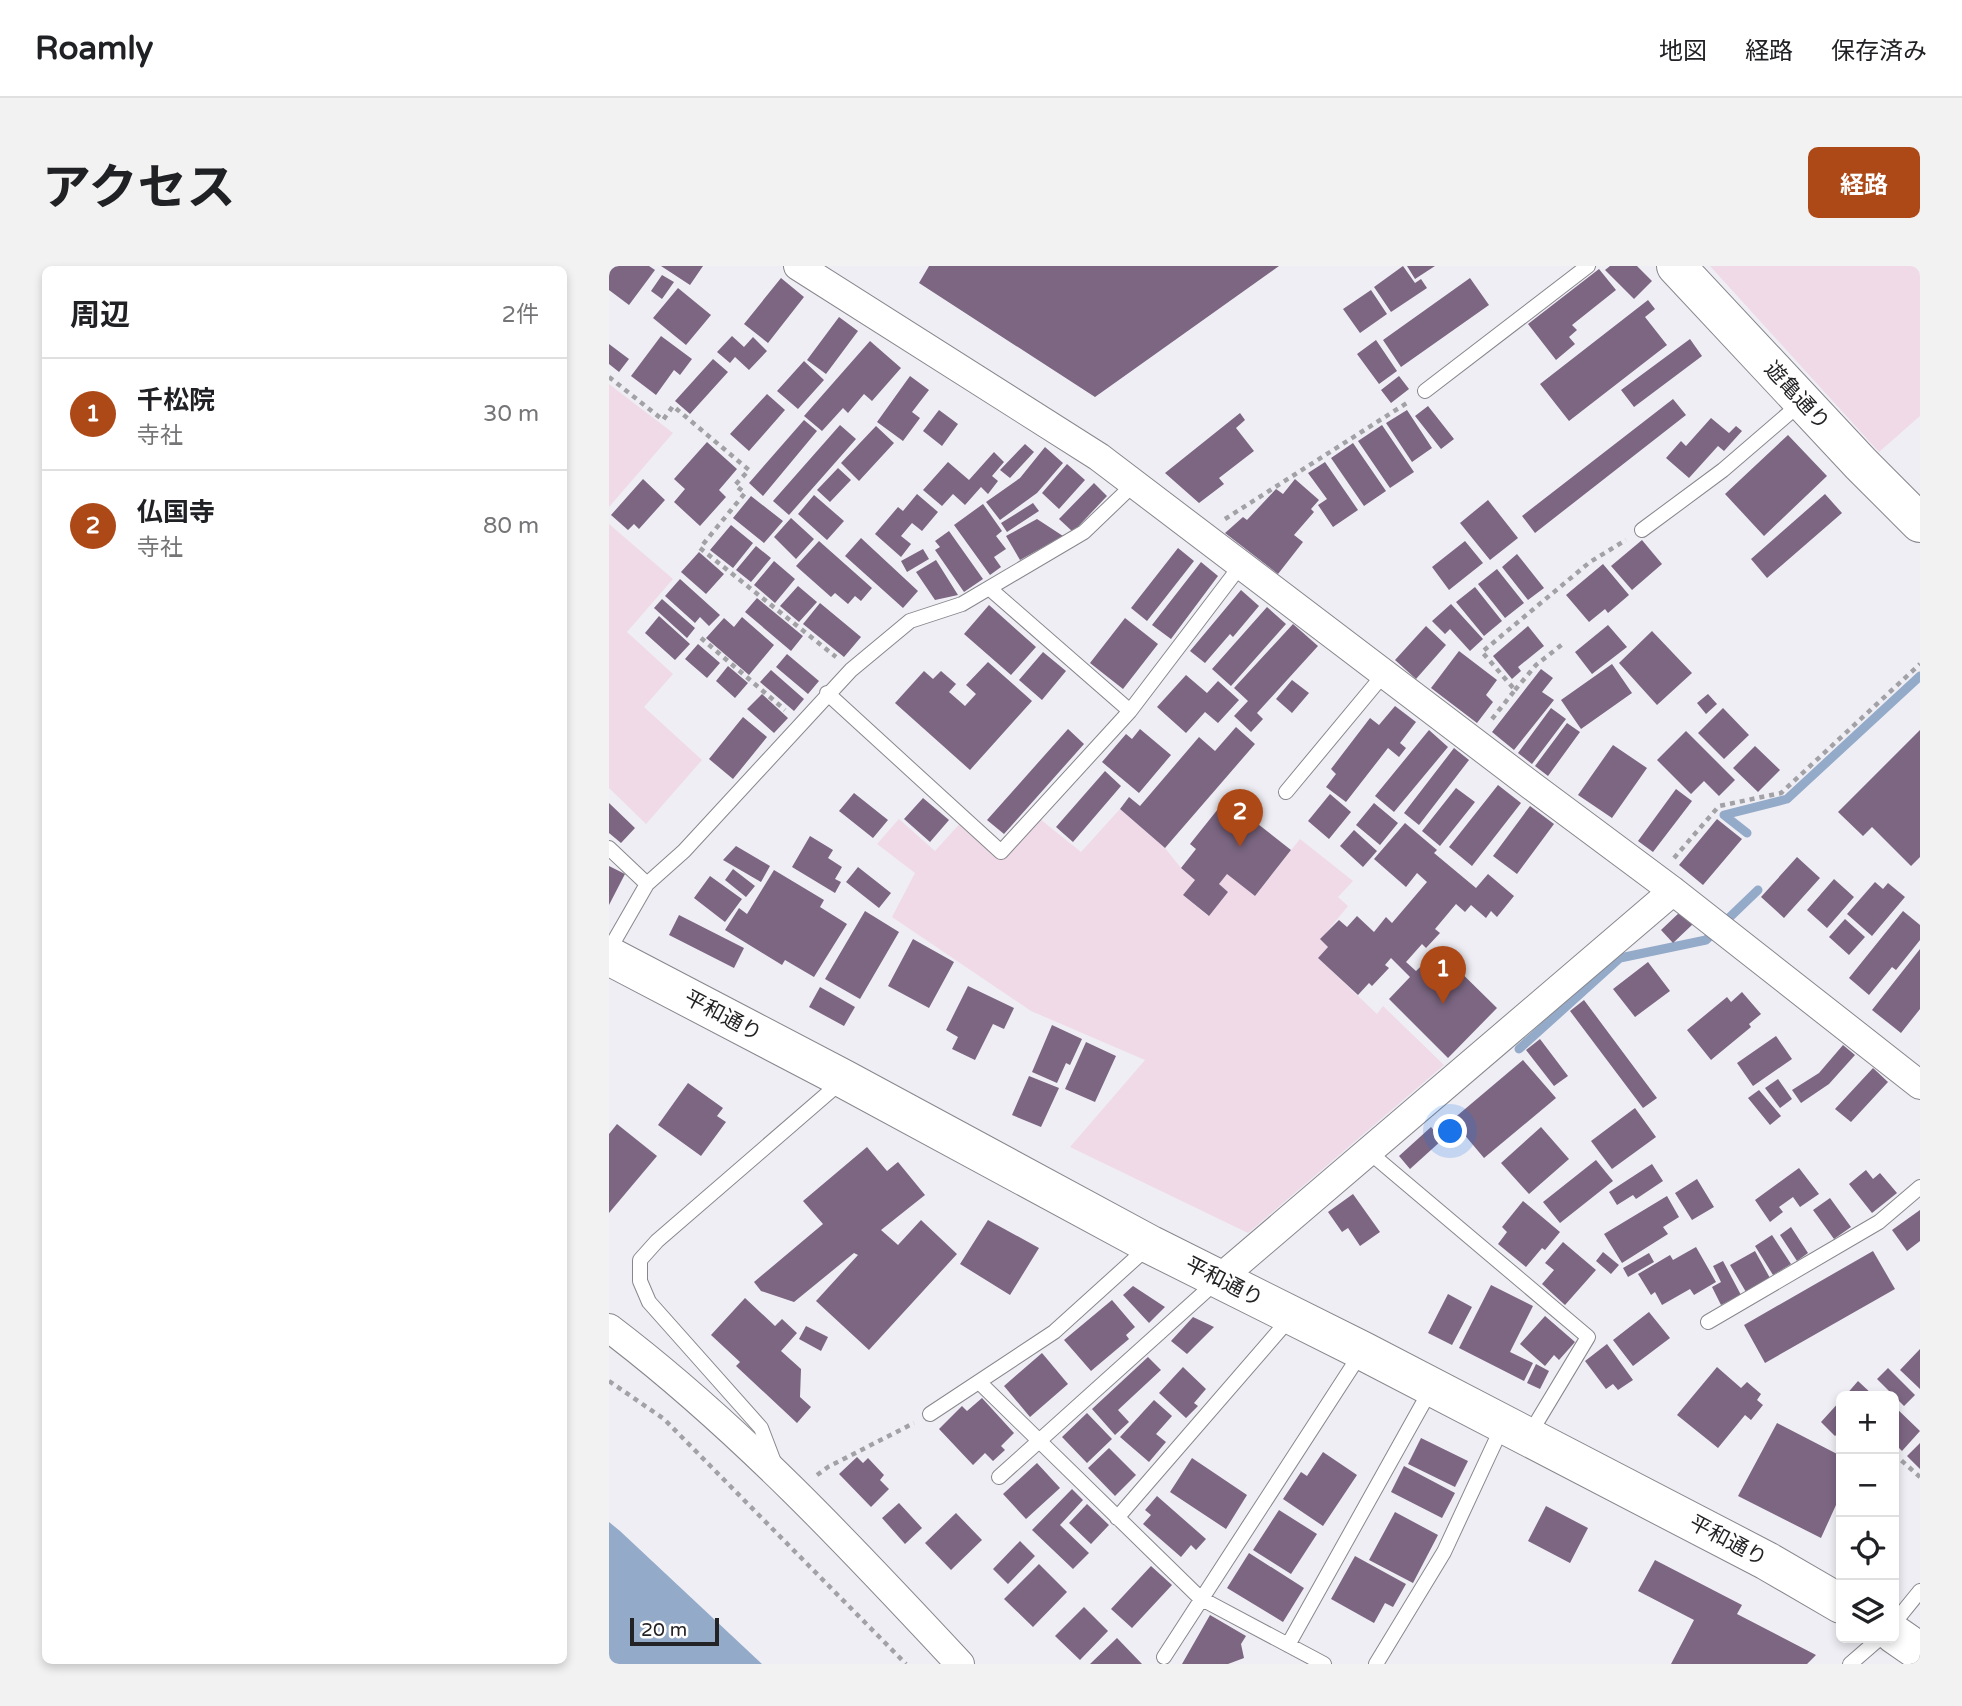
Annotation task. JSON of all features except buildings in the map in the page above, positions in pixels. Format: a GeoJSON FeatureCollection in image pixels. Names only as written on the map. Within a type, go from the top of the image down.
{"type":"FeatureCollection","features":[{"type":"Feature","properties":{"kind":"main road","name":"遊亀通り"},"geometry":{"type":"LineString","coordinates":[[1676,266],[1920,523]]}},
{"type":"Feature","properties":{"kind":"main road","name":"平和通り"},"geometry":{"type":"LineString","coordinates":[[609,956],[1151,1245],[1363,1351],[1767,1561],[1836,1601]]}},
{"type":"Feature","properties":{"kind":"main road"},"geometry":{"type":"LineString","coordinates":[[1899,1638],[1920,1653]]}},
{"type":"Feature","properties":{"kind":"street"},"geometry":{"type":"LineString","coordinates":[[798,266],[1099,457],[1665,885],[1920,1085]]}},
{"type":"Feature","properties":{"kind":"street"},"geometry":{"type":"LineString","coordinates":[[1218,1280],[1369,1152],[1665,885]]}},
{"type":"Feature","properties":{"kind":"street"},"geometry":{"type":"LineString","coordinates":[[609,1328],[661,1367],[847,1542],[960,1664]]}},
{"type":"Feature","properties":{"kind":"lane"},"geometry":{"type":"LineString","coordinates":[[1425,391],[1588,266]]}},
{"type":"Feature","properties":{"kind":"lane"},"geometry":{"type":"LineString","coordinates":[[1642,530],[1723,470],[1802,401]]}},
{"type":"Feature","properties":{"kind":"lane"},"geometry":{"type":"LineString","coordinates":[[609,950],[647,884],[684,851],[851,670],[910,621],[962,604],[1084,533],[1134,484]]}},
{"type":"Feature","properties":{"kind":"lane"},"geometry":{"type":"LineString","coordinates":[[827,693],[1000,852],[1130,711],[1241,565]]}},
{"type":"Feature","properties":{"kind":"lane"},"geometry":{"type":"LineString","coordinates":[[989,588],[1130,711]]}},
{"type":"Feature","properties":{"kind":"lane"},"geometry":{"type":"LineString","coordinates":[[1286,792],[1384,674]]}},
{"type":"Feature","properties":{"kind":"lane"},"geometry":{"type":"LineString","coordinates":[[609,848],[647,884]]}},
{"type":"Feature","properties":{"kind":"lane"},"geometry":{"type":"LineString","coordinates":[[787,1485],[761,1428],[649,1302],[640,1281],[640,1260],[657,1241],[843,1079]]}},
{"type":"Feature","properties":{"kind":"lane"},"geometry":{"type":"LineString","coordinates":[[1369,1152],[1588,1337],[1515,1431],[1375,1664]]}},
{"type":"Feature","properties":{"kind":"lane"},"geometry":{"type":"LineString","coordinates":[[1708,1322],[1879,1222],[1920,1187]]}},
{"type":"Feature","properties":{"kind":"lane"},"geometry":{"type":"LineString","coordinates":[[930,1414],[1054,1332],[1151,1245]]}},
{"type":"Feature","properties":{"kind":"lane"},"geometry":{"type":"LineString","coordinates":[[999,1477],[1218,1280]]}},
{"type":"Feature","properties":{"kind":"lane"},"geometry":{"type":"LineString","coordinates":[[1118,1518],[1291,1316]]}},
{"type":"Feature","properties":{"kind":"lane"},"geometry":{"type":"LineString","coordinates":[[1164,1657],[1363,1351]]}},
{"type":"Feature","properties":{"kind":"lane"},"geometry":{"type":"LineString","coordinates":[[979,1382],[1200,1598],[1324,1664]]}},
{"type":"Feature","properties":{"kind":"lane"},"geometry":{"type":"LineString","coordinates":[[1289,1645],[1432,1387]]}},
{"type":"Feature","properties":{"kind":"lane"},"geometry":{"type":"LineString","coordinates":[[1899,1617],[1920,1591]]}},
{"type":"Feature","properties":{"kind":"lane"},"geometry":{"type":"LineString","coordinates":[[1850,1664],[1873,1643]]}},
{"type":"Feature","properties":{"kind":"path"},"geometry":{"type":"LineString","coordinates":[[609,377],[663,420],[673,406],[748,470],[735,485],[745,493],[700,548],[851,670]]}},
{"type":"Feature","properties":{"kind":"path"},"geometry":{"type":"LineString","coordinates":[[1201,535],[1425,391]]}},
{"type":"Feature","properties":{"kind":"path"},"geometry":{"type":"LineString","coordinates":[[1515,690],[1482,652],[1590,562],[1642,530]]}},
{"type":"Feature","properties":{"kind":"path"},"geometry":{"type":"LineString","coordinates":[[701,638],[800,723]]}},
{"type":"Feature","properties":{"kind":"path"},"geometry":{"type":"LineString","coordinates":[[1474,742],[1536,665],[1564,643]]}},
{"type":"Feature","properties":{"kind":"path"},"geometry":{"type":"LineString","coordinates":[[1665,885],[1719,806],[1781,793],[1920,664]]}},
{"type":"Feature","properties":{"kind":"path"},"geometry":{"type":"LineString","coordinates":[[609,1381],[664,1419],[906,1664]]}},
{"type":"Feature","properties":{"kind":"path"},"geometry":{"type":"LineString","coordinates":[[787,1485],[828,1467],[930,1414]]}},
{"type":"Feature","properties":{"kind":"path"},"geometry":{"type":"LineString","coordinates":[[1899,1459],[1920,1478]]}},
{"type":"Feature","properties":{"kind":"shaded area"},"geometry":{"type":"Polygon","coordinates":[[[1710,266],[1920,266],[1920,416],[1879,452],[1710,266]]]}},
{"type":"Feature","properties":{"kind":"shaded area"},"geometry":{"type":"Polygon","coordinates":[[[609,384],[673,433],[609,507],[609,384]]]}},
{"type":"Feature","properties":{"kind":"shaded area"},"geometry":{"type":"Polygon","coordinates":[[[609,524],[673,579],[627,632],[673,674],[644,707],[702,760],[646,824],[609,788],[609,524]]]}},
{"type":"Feature","properties":{"kind":"shaded area"},"geometry":{"type":"Polygon","coordinates":[[[1120,809],[1165,848],[1195,880],[1183,895],[1208,916],[1228,892],[1219,884],[1227,874],[1255,896],[1300,839],[1353,881],[1338,897],[1348,906],[1321,939],[1328,947],[1318,958],[1377,1014],[1383,1006],[1444,1065],[1248,1233],[1070,1147],[1145,1060],[1031,1011],[892,917],[915,873],[877,844],[899,819],[935,851],[964,819],[1001,852],[1035,815],[1081,852],[1120,809]]]}},
{"type":"Feature","properties":{"kind":"water"},"geometry":{"type":"Polygon","coordinates":[[[609,1522],[620,1531],[762,1664],[609,1664],[609,1522]]]}},
{"type":"Feature","properties":{"kind":"waterway"},"geometry":{"type":"LineString","coordinates":[[1747,833],[1724,815],[1787,799],[1920,676]]}},
{"type":"Feature","properties":{"kind":"waterway"},"geometry":{"type":"LineString","coordinates":[[1519,1049],[1620,958],[1706,940],[1758,890]]}},
{"type":"Feature","properties":{"kind":"place","name":"仏国寺"},"geometry":{"type":"Point","coordinates":[1240,847]}},
{"type":"Feature","properties":{"kind":"place","name":"千松院"},"geometry":{"type":"Point","coordinates":[1443,1004]}}]}
